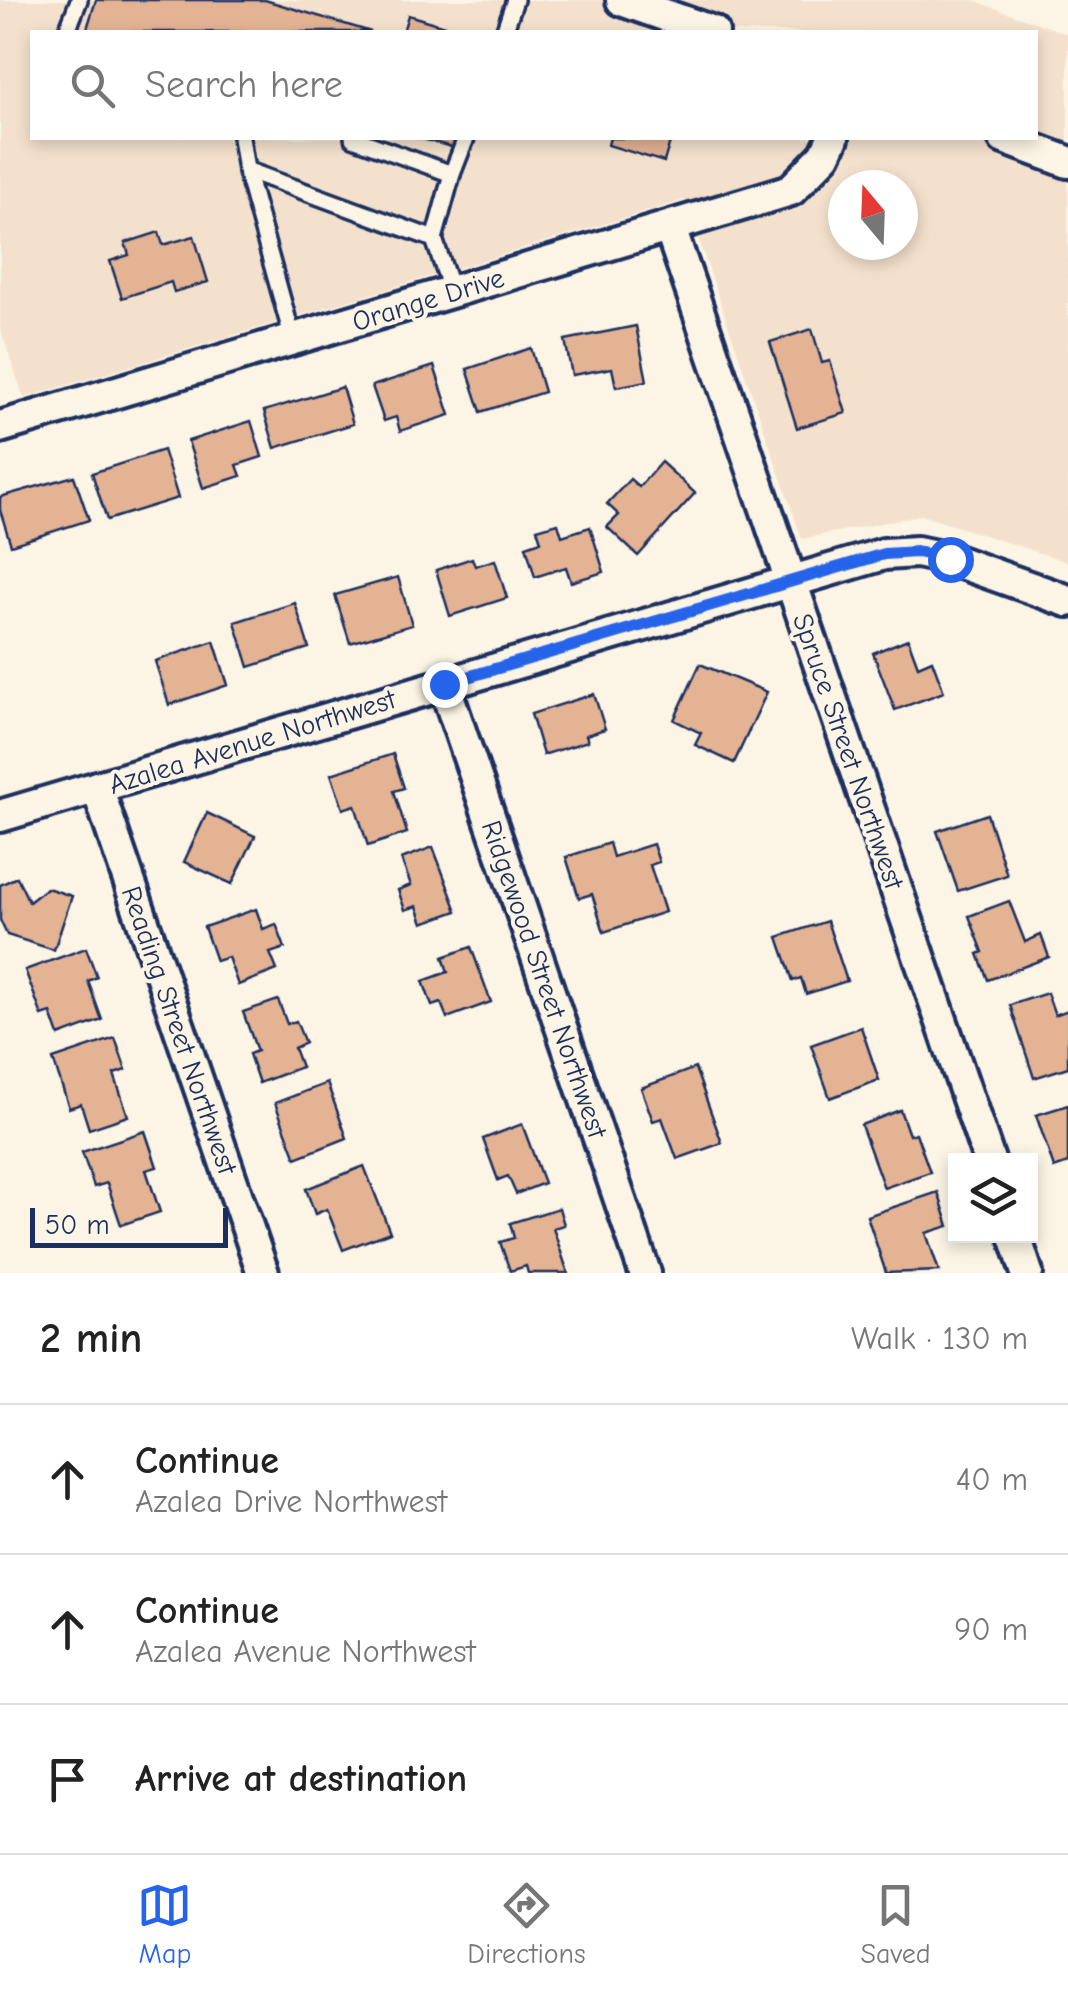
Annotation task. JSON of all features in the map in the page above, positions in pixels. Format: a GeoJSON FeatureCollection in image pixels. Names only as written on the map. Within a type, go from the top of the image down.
{"type":"FeatureCollection","features":[{"type":"Feature","properties":{"kind":"street"},"geometry":{"type":"LineString","coordinates":[[622,0],[707,30]]}},
{"type":"Feature","properties":{"kind":"street","name":"Orange Drive"},"geometry":{"type":"LineString","coordinates":[[2,419],[293,340],[791,190],[825,155],[833,140]]}},
{"type":"Feature","properties":{"kind":"street"},"geometry":{"type":"LineString","coordinates":[[1009,140],[1068,162]]}},
{"type":"Feature","properties":{"kind":"street","name":"Spruce Street Northwest"},"geometry":{"type":"LineString","coordinates":[[670,228],[987,1153]]}},
{"type":"Feature","properties":{"kind":"street","name":"Azalea Avenue Northwest"},"geometry":{"type":"LineString","coordinates":[[0,816],[884,554],[917,552],[950,559],[1068,602]]}},
{"type":"Feature","properties":{"kind":"street","name":"Ridgewood Street Northwest"},"geometry":{"type":"LineString","coordinates":[[444,684],[645,1273]]}},
{"type":"Feature","properties":{"kind":"street","name":"Reading Street Northwest"},"geometry":{"type":"LineString","coordinates":[[97,787],[263,1273]]}},
{"type":"Feature","properties":{"kind":"street"},"geometry":{"type":"LineString","coordinates":[[1017,1243],[1028,1273]]}},
{"type":"Feature","properties":{"kind":"lane"},"geometry":{"type":"LineString","coordinates":[[67,30],[79,0]]}},
{"type":"Feature","properties":{"kind":"lane"},"geometry":{"type":"LineString","coordinates":[[505,30],[515,0]]}},
{"type":"Feature","properties":{"kind":"lane"},"geometry":{"type":"LineString","coordinates":[[242,140],[246,170],[293,340]]}},
{"type":"Feature","properties":{"kind":"lane"},"geometry":{"type":"LineString","coordinates":[[358,140],[452,174]]}},
{"type":"Feature","properties":{"kind":"lane"},"geometry":{"type":"LineString","coordinates":[[452,292],[434,240],[465,140]]}},
{"type":"Feature","properties":{"kind":"lane"},"geometry":{"type":"LineString","coordinates":[[246,170],[434,240]]}},
{"type":"Feature","properties":{"kind":"shaded area"},"geometry":{"type":"Polygon","coordinates":[[[0,0],[973,0],[1068,34],[1068,562],[921,515],[802,539],[685,200],[24,398],[0,328],[0,0]]]}},
{"type":"Feature","properties":{"kind":"building"},"geometry":{"type":"Polygon","coordinates":[[[96,0],[265,0],[364,30],[87,30],[96,0]]]}},
{"type":"Feature","properties":{"kind":"building"},"geometry":{"type":"Polygon","coordinates":[[[408,15],[457,30],[404,30],[408,15]]]}},
{"type":"Feature","properties":{"kind":"building"},"geometry":{"type":"Polygon","coordinates":[[[426,140],[457,140],[455,148],[426,140]]]}},
{"type":"Feature","properties":{"kind":"building"},"geometry":{"type":"Polygon","coordinates":[[[609,140],[670,140],[664,162],[608,145],[609,140]]]}},
{"type":"Feature","properties":{"kind":"building"},"geometry":{"type":"Polygon","coordinates":[[[159,232],[163,245],[194,236],[208,282],[174,292],[171,282],[122,298],[110,261],[129,255],[125,243],[159,232]]]}},
{"type":"Feature","properties":{"kind":"building"},"geometry":{"type":"Polygon","coordinates":[[[636,326],[647,381],[616,387],[612,368],[572,375],[565,340],[636,326]]]}},
{"type":"Feature","properties":{"kind":"building"},"geometry":{"type":"Polygon","coordinates":[[[812,329],[822,363],[830,361],[846,413],[797,428],[770,342],[812,329]]]}},
{"type":"Feature","properties":{"kind":"building"},"geometry":{"type":"Polygon","coordinates":[[[531,348],[544,392],[481,412],[467,369],[531,348]]]}},
{"type":"Feature","properties":{"kind":"building"},"geometry":{"type":"Polygon","coordinates":[[[434,366],[450,415],[400,431],[396,417],[384,421],[372,386],[434,366]]]}},
{"type":"Feature","properties":{"kind":"building"},"geometry":{"type":"Polygon","coordinates":[[[342,387],[353,424],[275,448],[264,411],[342,387]]]}},
{"type":"Feature","properties":{"kind":"building"},"geometry":{"type":"Polygon","coordinates":[[[251,421],[262,457],[237,465],[241,476],[203,488],[188,441],[251,421]]]}},
{"type":"Feature","properties":{"kind":"building"},"geometry":{"type":"Polygon","coordinates":[[[163,450],[178,498],[107,520],[92,473],[163,450]]]}},
{"type":"Feature","properties":{"kind":"building"},"geometry":{"type":"Polygon","coordinates":[[[661,462],[695,493],[638,556],[607,527],[619,515],[607,504],[630,479],[639,487],[661,462]]]}},
{"type":"Feature","properties":{"kind":"building"},"geometry":{"type":"Polygon","coordinates":[[[74,476],[89,520],[11,545],[0,497],[74,476]]]}},
{"type":"Feature","properties":{"kind":"building"},"geometry":{"type":"Polygon","coordinates":[[[558,523],[562,536],[590,527],[604,572],[571,582],[566,567],[535,577],[526,546],[541,541],[537,529],[558,523]]]}},
{"type":"Feature","properties":{"kind":"building"},"geometry":{"type":"Polygon","coordinates":[[[472,558],[475,566],[495,560],[507,598],[450,616],[436,570],[472,558]]]}},
{"type":"Feature","properties":{"kind":"building"},"geometry":{"type":"Polygon","coordinates":[[[398,577],[412,625],[350,643],[335,595],[398,577]]]}},
{"type":"Feature","properties":{"kind":"building"},"geometry":{"type":"Polygon","coordinates":[[[295,603],[309,648],[249,667],[235,622],[295,603]]]}},
{"type":"Feature","properties":{"kind":"building"},"geometry":{"type":"Polygon","coordinates":[[[908,639],[918,666],[932,660],[944,692],[895,710],[873,653],[908,639]]]}},
{"type":"Feature","properties":{"kind":"building"},"geometry":{"type":"Polygon","coordinates":[[[214,641],[228,685],[169,705],[155,661],[214,641]]]}},
{"type":"Feature","properties":{"kind":"building"},"geometry":{"type":"Polygon","coordinates":[[[700,664],[767,692],[734,763],[695,745],[701,733],[674,720],[700,664]]]}},
{"type":"Feature","properties":{"kind":"building"},"geometry":{"type":"Polygon","coordinates":[[[594,694],[605,729],[586,735],[588,741],[543,755],[531,714],[594,694]]]}},
{"type":"Feature","properties":{"kind":"building"},"geometry":{"type":"Polygon","coordinates":[[[393,754],[404,788],[394,791],[407,833],[368,846],[355,805],[343,809],[331,774],[393,754]]]}},
{"type":"Feature","properties":{"kind":"building"},"geometry":{"type":"Polygon","coordinates":[[[207,813],[255,836],[232,884],[184,862],[207,813]]]}},
{"type":"Feature","properties":{"kind":"building"},"geometry":{"type":"Polygon","coordinates":[[[987,814],[1007,875],[958,891],[937,831],[987,814]]]}},
{"type":"Feature","properties":{"kind":"building"},"geometry":{"type":"Polygon","coordinates":[[[609,843],[613,857],[653,844],[659,862],[650,865],[665,912],[604,932],[592,894],[579,898],[566,857],[609,843]]]}},
{"type":"Feature","properties":{"kind":"building"},"geometry":{"type":"Polygon","coordinates":[[[433,847],[457,911],[423,923],[417,906],[405,910],[398,890],[411,885],[401,859],[433,847]]]}},
{"type":"Feature","properties":{"kind":"building"},"geometry":{"type":"Polygon","coordinates":[[[17,877],[29,902],[47,888],[72,896],[54,950],[7,935],[0,920],[0,885],[17,877]]]}},
{"type":"Feature","properties":{"kind":"building"},"geometry":{"type":"Polygon","coordinates":[[[1009,901],[1025,942],[1041,935],[1049,957],[988,980],[978,954],[983,952],[969,916],[1009,901]]]}},
{"type":"Feature","properties":{"kind":"building"},"geometry":{"type":"Polygon","coordinates":[[[256,909],[263,929],[276,924],[285,948],[270,953],[277,970],[238,985],[228,957],[216,961],[204,927],[256,909]]]}},
{"type":"Feature","properties":{"kind":"building"},"geometry":{"type":"Polygon","coordinates":[[[827,921],[847,981],[806,994],[801,978],[793,981],[778,937],[827,921]]]}},
{"type":"Feature","properties":{"kind":"building"},"geometry":{"type":"Polygon","coordinates":[[[471,947],[491,1002],[447,1018],[441,1003],[432,1006],[423,981],[448,972],[443,957],[471,947]]]}},
{"type":"Feature","properties":{"kind":"building"},"geometry":{"type":"Polygon","coordinates":[[[86,948],[97,977],[88,981],[102,1020],[59,1036],[51,1013],[42,1016],[25,970],[86,948]]]}},
{"type":"Feature","properties":{"kind":"building"},"geometry":{"type":"Polygon","coordinates":[[[1047,993],[1055,1015],[1068,1010],[1068,1067],[1034,1078],[1010,1005],[1047,993]]]}},
{"type":"Feature","properties":{"kind":"building"},"geometry":{"type":"Polygon","coordinates":[[[278,1000],[287,1024],[296,1021],[305,1043],[294,1048],[301,1067],[259,1083],[249,1054],[257,1051],[243,1012],[278,1000]]]}},
{"type":"Feature","properties":{"kind":"building"},"geometry":{"type":"Polygon","coordinates":[[[861,1027],[879,1080],[830,1098],[811,1045],[861,1027]]]}},
{"type":"Feature","properties":{"kind":"building"},"geometry":{"type":"Polygon","coordinates":[[[115,1038],[126,1070],[114,1074],[128,1116],[89,1129],[81,1104],[69,1108],[53,1059],[115,1038]]]}},
{"type":"Feature","properties":{"kind":"building"},"geometry":{"type":"Polygon","coordinates":[[[695,1068],[722,1143],[677,1159],[662,1118],[653,1121],[641,1088],[695,1068]]]}},
{"type":"Feature","properties":{"kind":"building"},"geometry":{"type":"Polygon","coordinates":[[[327,1083],[347,1138],[296,1158],[275,1103],[327,1083]]]}},
{"type":"Feature","properties":{"kind":"building"},"geometry":{"type":"Polygon","coordinates":[[[1068,1105],[1068,1163],[1054,1168],[1036,1115],[1068,1105]]]}},
{"type":"Feature","properties":{"kind":"building"},"geometry":{"type":"Polygon","coordinates":[[[900,1110],[909,1135],[916,1133],[930,1172],[884,1188],[861,1125],[900,1110]]]}},
{"type":"Feature","properties":{"kind":"building"},"geometry":{"type":"Polygon","coordinates":[[[522,1124],[544,1183],[516,1194],[508,1176],[498,1180],[483,1139],[522,1124]]]}},
{"type":"Feature","properties":{"kind":"building"},"geometry":{"type":"Polygon","coordinates":[[[145,1131],[157,1167],[146,1170],[160,1212],[121,1225],[107,1183],[94,1187],[82,1152],[145,1131]]]}},
{"type":"Feature","properties":{"kind":"building"},"geometry":{"type":"Polygon","coordinates":[[[364,1166],[390,1232],[343,1250],[327,1209],[315,1214],[306,1189],[364,1166]]]}},
{"type":"Feature","properties":{"kind":"building"},"geometry":{"type":"Polygon","coordinates":[[[938,1192],[948,1226],[926,1233],[939,1271],[886,1273],[867,1216],[938,1192]]]}},
{"type":"Feature","properties":{"kind":"building"},"geometry":{"type":"Polygon","coordinates":[[[559,1208],[564,1225],[553,1228],[568,1273],[528,1273],[526,1266],[510,1271],[500,1242],[514,1238],[510,1223],[559,1208]]]}},
{"type":"Feature","properties":{"kind":"route"},"geometry":{"type":"LineString","coordinates":[[444,684],[884,554],[917,552],[950,559]]}}]}
